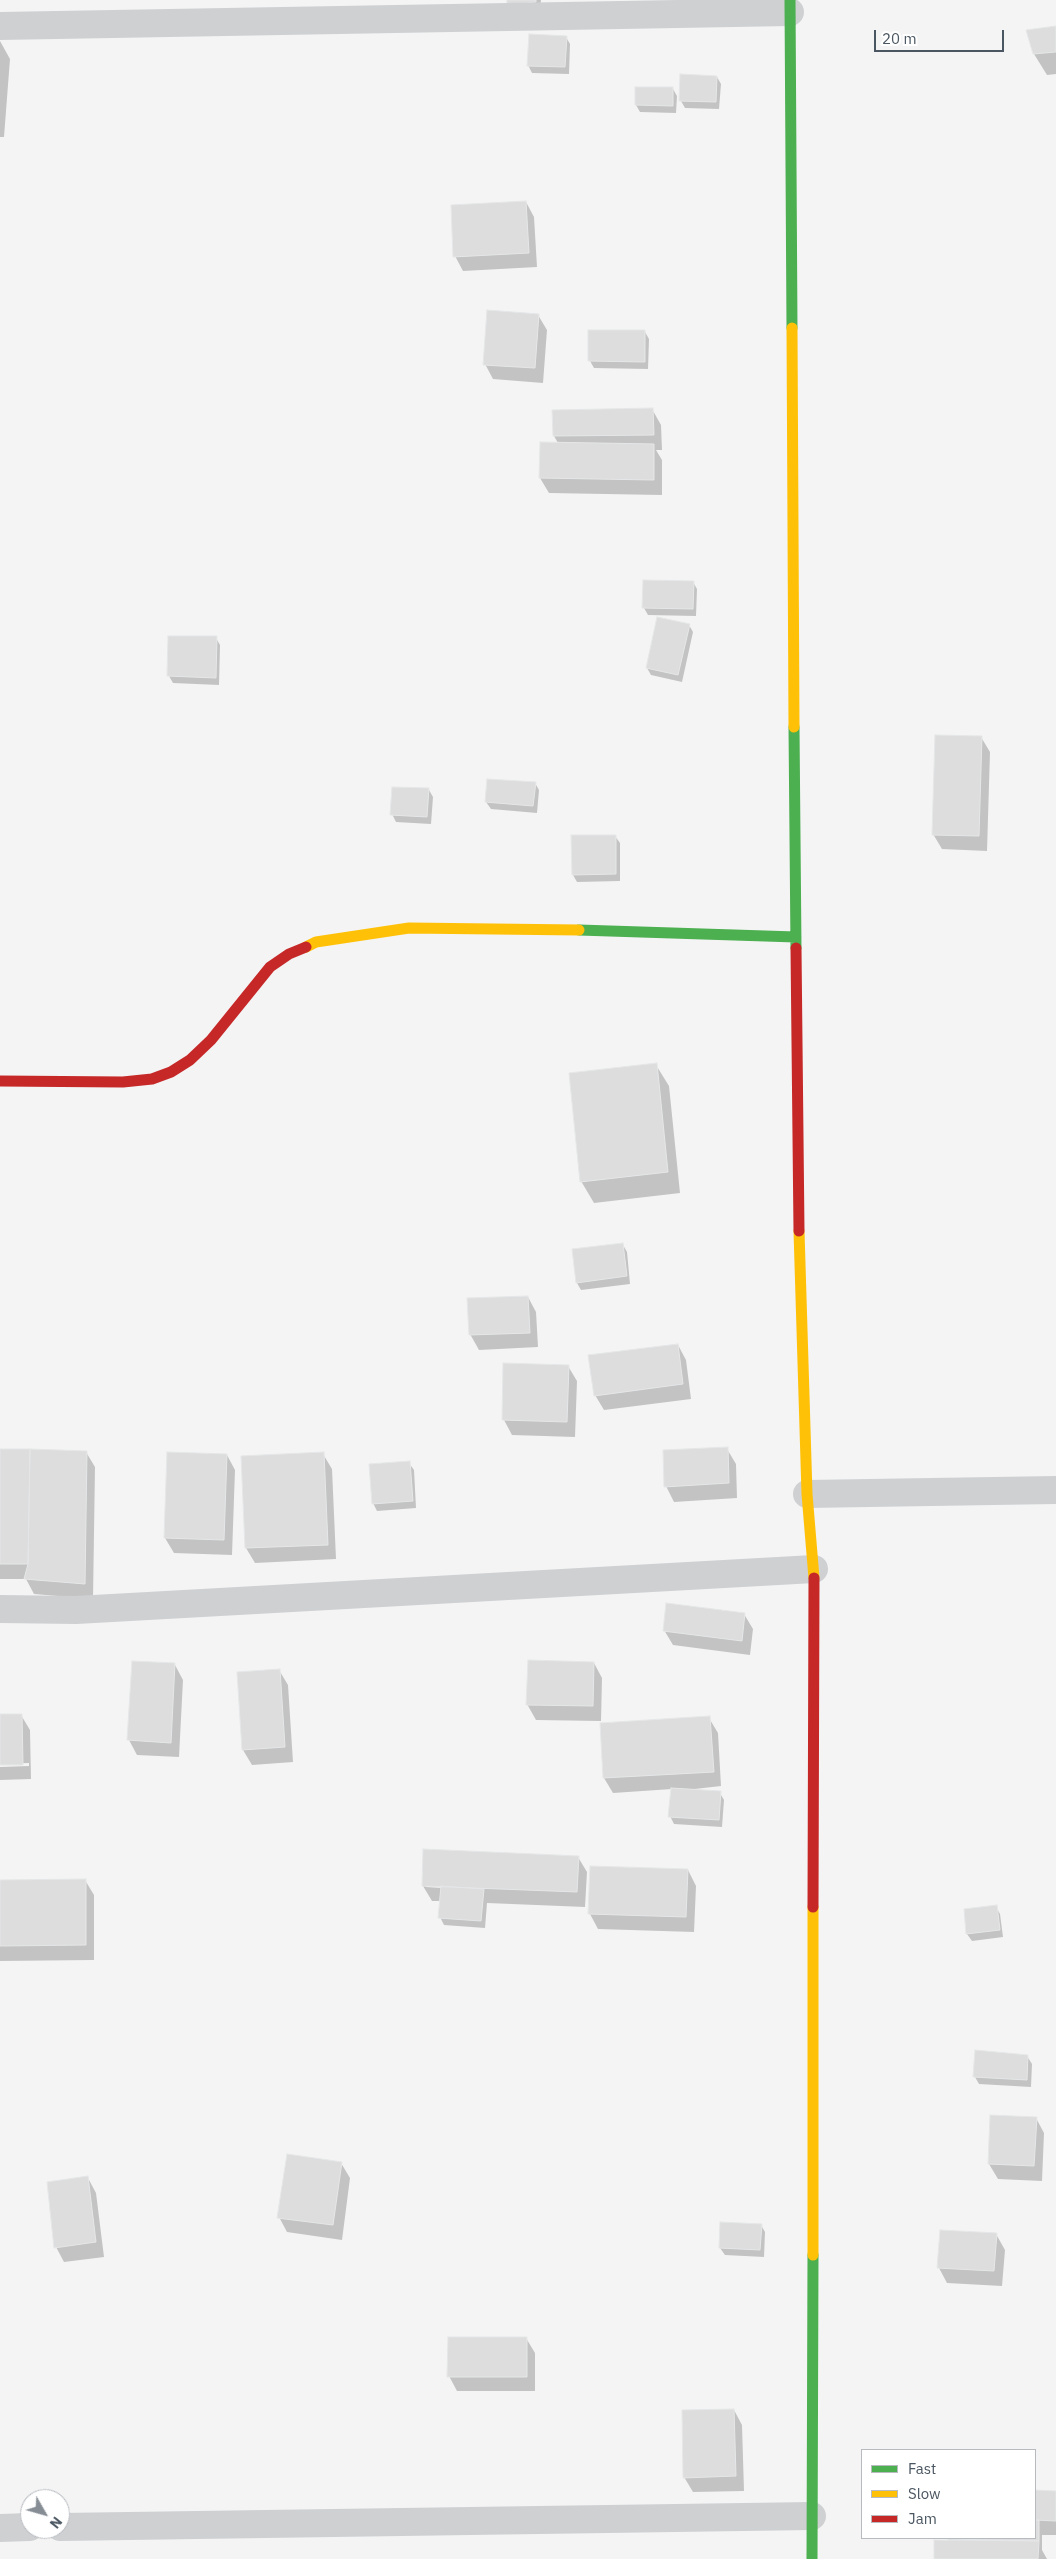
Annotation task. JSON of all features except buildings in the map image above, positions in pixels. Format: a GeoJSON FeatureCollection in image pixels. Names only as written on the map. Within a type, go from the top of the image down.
{"type":"FeatureCollection","features":[{"type":"Feature","properties":{"kind":"main road"},"geometry":{"type":"LineString","coordinates":[[790,6],[797,1153],[807,1494],[814,1569],[812,2559]]}},
{"type":"Feature","properties":{"kind":"main road"},"geometry":{"type":"LineString","coordinates":[[0,1081],[123,1082],[152,1079],[171,1072],[190,1060],[211,1040],[270,967],[289,954],[316,942],[409,928],[546,929],[796,937]]}},
{"type":"Feature","properties":{"kind":"street"},"geometry":{"type":"LineString","coordinates":[[0,26],[790,6]]}},
{"type":"Feature","properties":{"kind":"street"},"geometry":{"type":"LineString","coordinates":[[807,1494],[1056,1490]]}},
{"type":"Feature","properties":{"kind":"street"},"geometry":{"type":"LineString","coordinates":[[0,1609],[76,1610],[814,1569]]}},
{"type":"Feature","properties":{"kind":"street"},"geometry":{"type":"LineString","coordinates":[[70,2527],[812,2516]]}},
{"type":"Feature","properties":{"kind":"street"},"geometry":{"type":"LineString","coordinates":[[0,2528],[20,2528]]}},
{"type":"Feature","properties":{"kind":"traffic: fast"},"geometry":{"type":"LineString","coordinates":[[790,0],[792,328]]}},
{"type":"Feature","properties":{"kind":"traffic: fast"},"geometry":{"type":"LineString","coordinates":[[794,727],[796,948]]}},
{"type":"Feature","properties":{"kind":"traffic: fast"},"geometry":{"type":"LineString","coordinates":[[579,930],[796,937]]}},
{"type":"Feature","properties":{"kind":"traffic: fast"},"geometry":{"type":"LineString","coordinates":[[812,2559],[813,2255]]}},
{"type":"Feature","properties":{"kind":"traffic: slow"},"geometry":{"type":"LineString","coordinates":[[792,328],[794,727]]}},
{"type":"Feature","properties":{"kind":"traffic: slow"},"geometry":{"type":"LineString","coordinates":[[306,947],[316,942],[409,928],[579,930]]}},
{"type":"Feature","properties":{"kind":"traffic: slow"},"geometry":{"type":"LineString","coordinates":[[799,1231],[807,1494],[814,1578]]}},
{"type":"Feature","properties":{"kind":"traffic: slow"},"geometry":{"type":"LineString","coordinates":[[813,1907],[813,2255]]}},
{"type":"Feature","properties":{"kind":"traffic: jam"},"geometry":{"type":"LineString","coordinates":[[0,1081],[123,1082],[152,1079],[171,1072],[190,1060],[211,1040],[270,967],[289,954],[306,947]]}},
{"type":"Feature","properties":{"kind":"traffic: jam"},"geometry":{"type":"LineString","coordinates":[[796,948],[799,1231]]}},
{"type":"Feature","properties":{"kind":"traffic: jam"},"geometry":{"type":"LineString","coordinates":[[813,1907],[814,1578]]}}]}
